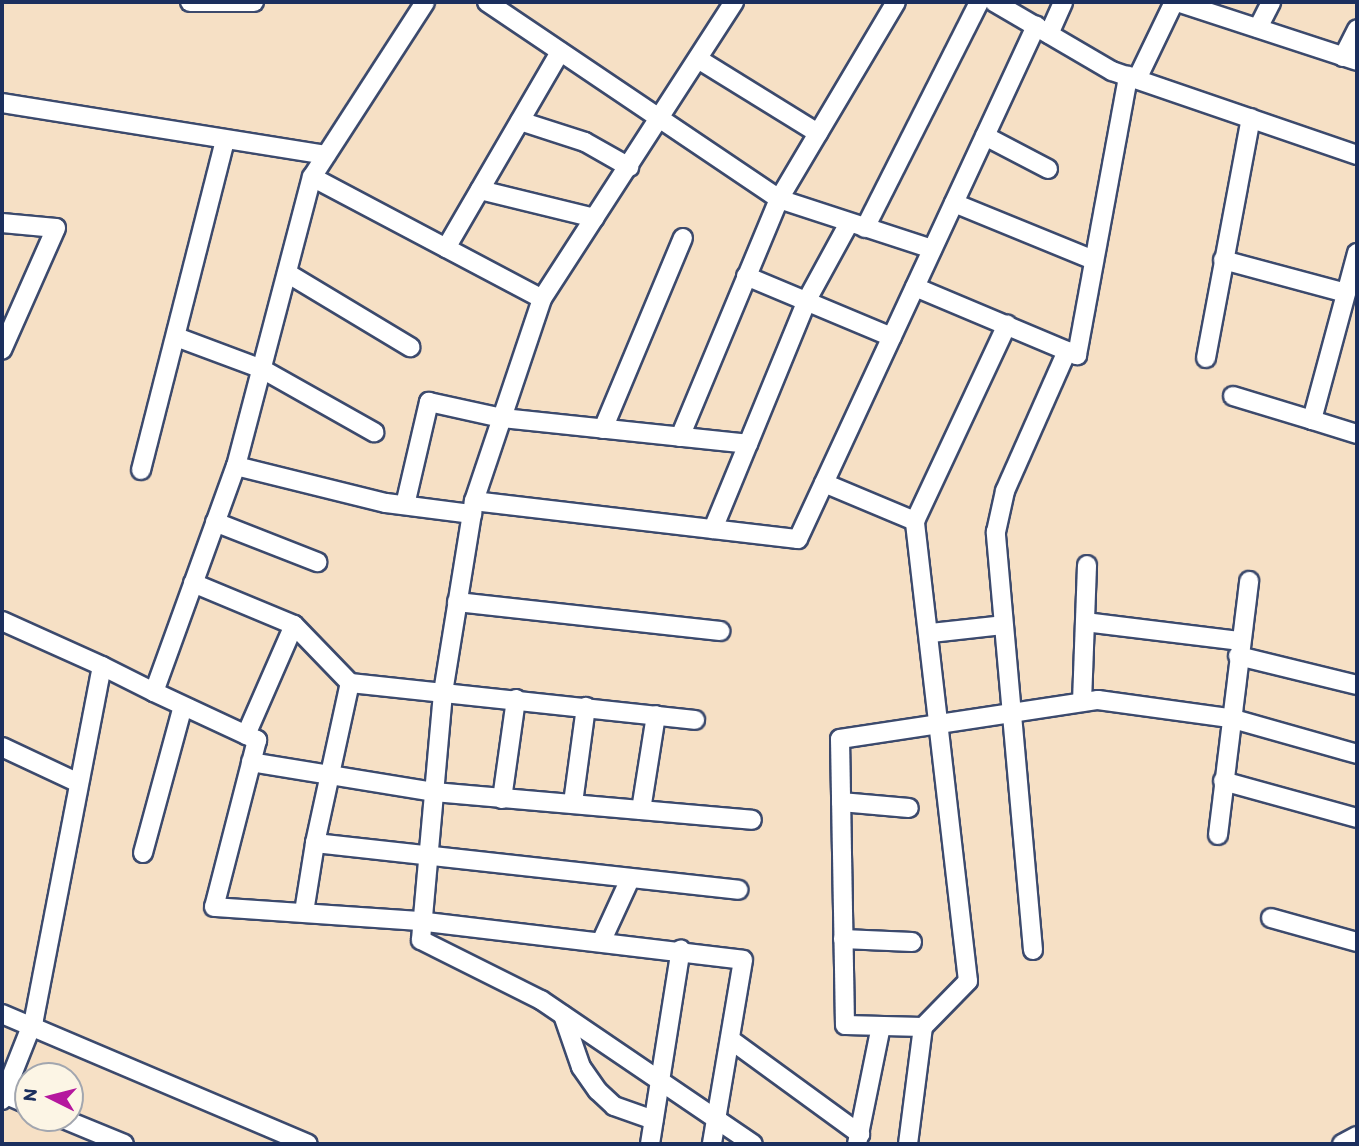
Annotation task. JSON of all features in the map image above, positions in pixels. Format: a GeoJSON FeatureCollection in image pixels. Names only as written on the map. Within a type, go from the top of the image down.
{"type":"FeatureCollection","features":[{"type":"Feature","properties":{"kind":"street"},"geometry":{"type":"LineString","coordinates":[[190,2],[254,2]]}},
{"type":"Feature","properties":{"kind":"street"},"geometry":{"type":"LineString","coordinates":[[153,692],[236,466],[312,177],[425,2]]}},
{"type":"Feature","properties":{"kind":"street"},"geometry":{"type":"LineString","coordinates":[[487,2],[659,121],[779,199],[932,249]]}},
{"type":"Feature","properties":{"kind":"street"},"geometry":{"type":"LineString","coordinates":[[712,2],[731,7],[542,299],[473,508],[443,693],[418,921],[424,944],[563,1014],[753,1144]]}},
{"type":"Feature","properties":{"kind":"street"},"geometry":{"type":"LineString","coordinates":[[680,437],[779,199],[896,2]]}},
{"type":"Feature","properties":{"kind":"street"},"geometry":{"type":"LineString","coordinates":[[713,529],[808,298],[857,226],[979,2]]}},
{"type":"Feature","properties":{"kind":"street"},"geometry":{"type":"LineString","coordinates":[[994,2],[1132,78],[1357,155]]}},
{"type":"Feature","properties":{"kind":"street"},"geometry":{"type":"LineString","coordinates":[[236,466],[405,505],[473,508],[798,539],[985,136],[1043,30],[1063,2]]}},
{"type":"Feature","properties":{"kind":"street"},"geometry":{"type":"LineString","coordinates":[[915,287],[1077,355],[1132,78],[1176,2],[1350,59],[1357,29]]}},
{"type":"Feature","properties":{"kind":"street"},"geometry":{"type":"LineString","coordinates":[[1258,29],[1271,2]]}},
{"type":"Feature","properties":{"kind":"street"},"geometry":{"type":"LineString","coordinates":[[446,248],[560,52]]}},
{"type":"Feature","properties":{"kind":"street"},"geometry":{"type":"LineString","coordinates":[[698,59],[818,133]]}},
{"type":"Feature","properties":{"kind":"street"},"geometry":{"type":"LineString","coordinates":[[2,103],[225,141],[326,155]]}},
{"type":"Feature","properties":{"kind":"street"},"geometry":{"type":"LineString","coordinates":[[1206,358],[1251,118]]}},
{"type":"Feature","properties":{"kind":"street"},"geometry":{"type":"LineString","coordinates":[[520,121],[584,142],[629,167]]}},
{"type":"Feature","properties":{"kind":"street"},"geometry":{"type":"LineString","coordinates":[[985,136],[1048,169]]}},
{"type":"Feature","properties":{"kind":"street"},"geometry":{"type":"LineString","coordinates":[[141,470],[178,338],[225,141]]}},
{"type":"Feature","properties":{"kind":"street"},"geometry":{"type":"LineString","coordinates":[[312,177],[542,299]]}},
{"type":"Feature","properties":{"kind":"street"},"geometry":{"type":"LineString","coordinates":[[480,190],[595,218]]}},
{"type":"Feature","properties":{"kind":"street"},"geometry":{"type":"LineString","coordinates":[[954,203],[1094,260]]}},
{"type":"Feature","properties":{"kind":"street"},"geometry":{"type":"LineString","coordinates":[[2,223],[56,228],[2,350]]}},
{"type":"Feature","properties":{"kind":"street"},"geometry":{"type":"LineString","coordinates":[[603,429],[683,238]]}},
{"type":"Feature","properties":{"kind":"street"},"geometry":{"type":"LineString","coordinates":[[1312,420],[1357,253]]}},
{"type":"Feature","properties":{"kind":"street"},"geometry":{"type":"LineString","coordinates":[[1223,260],[1346,293]]}},
{"type":"Feature","properties":{"kind":"street"},"geometry":{"type":"LineString","coordinates":[[287,273],[410,347]]}},
{"type":"Feature","properties":{"kind":"street"},"geometry":{"type":"LineString","coordinates":[[746,276],[808,298],[892,337]]}},
{"type":"Feature","properties":{"kind":"street"},"geometry":{"type":"LineString","coordinates":[[908,1144],[923,1027],[968,981],[931,633],[915,521],[1007,325]]}},
{"type":"Feature","properties":{"kind":"street"},"geometry":{"type":"LineString","coordinates":[[178,338],[261,369],[374,432]]}},
{"type":"Feature","properties":{"kind":"street"},"geometry":{"type":"LineString","coordinates":[[1033,950],[996,548],[1001,504],[1067,351]]}},
{"type":"Feature","properties":{"kind":"street"},"geometry":{"type":"LineString","coordinates":[[1233,396],[1357,434]]}},
{"type":"Feature","properties":{"kind":"street"},"geometry":{"type":"LineString","coordinates":[[405,505],[429,402],[502,418],[748,444]]}},
{"type":"Feature","properties":{"kind":"street"},"geometry":{"type":"LineString","coordinates":[[824,483],[915,521]]}},
{"type":"Feature","properties":{"kind":"street"},"geometry":{"type":"LineString","coordinates":[[215,522],[317,562]]}},
{"type":"Feature","properties":{"kind":"street"},"geometry":{"type":"LineString","coordinates":[[1082,702],[1087,565]]}},
{"type":"Feature","properties":{"kind":"street"},"geometry":{"type":"LineString","coordinates":[[1218,835],[1230,718],[1249,581]]}},
{"type":"Feature","properties":{"kind":"street"},"geometry":{"type":"LineString","coordinates":[[193,583],[295,625],[350,682],[695,720]]}},
{"type":"Feature","properties":{"kind":"street"},"geometry":{"type":"LineString","coordinates":[[457,602],[720,631]]}},
{"type":"Feature","properties":{"kind":"street"},"geometry":{"type":"LineString","coordinates":[[2,621],[257,740],[214,907],[418,921],[681,949],[743,960],[712,1144]]}},
{"type":"Feature","properties":{"kind":"street"},"geometry":{"type":"LineString","coordinates":[[1085,622],[1239,648],[1357,685]]}},
{"type":"Feature","properties":{"kind":"street"},"geometry":{"type":"LineString","coordinates":[[246,735],[295,625]]}},
{"type":"Feature","properties":{"kind":"street"},"geometry":{"type":"LineString","coordinates":[[931,633],[1003,625]]}},
{"type":"Feature","properties":{"kind":"street"},"geometry":{"type":"LineString","coordinates":[[3,1097],[30,1028],[102,666]]}},
{"type":"Feature","properties":{"kind":"street"},"geometry":{"type":"LineString","coordinates":[[304,912],[327,775],[350,682]]}},
{"type":"Feature","properties":{"kind":"street"},"geometry":{"type":"LineString","coordinates":[[502,799],[516,699]]}},
{"type":"Feature","properties":{"kind":"street"},"geometry":{"type":"LineString","coordinates":[[923,1027],[845,1025],[840,739],[1082,702],[1230,718],[1357,754]]}},
{"type":"Feature","properties":{"kind":"street"},"geometry":{"type":"LineString","coordinates":[[143,853],[183,706]]}},
{"type":"Feature","properties":{"kind":"street"},"geometry":{"type":"LineString","coordinates":[[573,803],[586,707]]}},
{"type":"Feature","properties":{"kind":"street"},"geometry":{"type":"LineString","coordinates":[[641,810],[656,715]]}},
{"type":"Feature","properties":{"kind":"street"},"geometry":{"type":"LineString","coordinates":[[2,747],[79,783]]}},
{"type":"Feature","properties":{"kind":"street"},"geometry":{"type":"LineString","coordinates":[[251,762],[434,792],[752,820]]}},
{"type":"Feature","properties":{"kind":"street"},"geometry":{"type":"LineString","coordinates":[[1223,781],[1357,818]]}},
{"type":"Feature","properties":{"kind":"street"},"geometry":{"type":"LineString","coordinates":[[841,802],[909,807]]}},
{"type":"Feature","properties":{"kind":"street"},"geometry":{"type":"LineString","coordinates":[[315,843],[738,890]]}},
{"type":"Feature","properties":{"kind":"street"},"geometry":{"type":"LineString","coordinates":[[602,940],[630,878]]}},
{"type":"Feature","properties":{"kind":"street"},"geometry":{"type":"LineString","coordinates":[[1271,918],[1357,942]]}},
{"type":"Feature","properties":{"kind":"street"},"geometry":{"type":"LineString","coordinates":[[843,939],[912,942]]}},
{"type":"Feature","properties":{"kind":"street"},"geometry":{"type":"LineString","coordinates":[[650,1144],[662,1082],[681,949]]}},
{"type":"Feature","properties":{"kind":"street"},"geometry":{"type":"LineString","coordinates":[[2,1014],[308,1144]]}},
{"type":"Feature","properties":{"kind":"street"},"geometry":{"type":"LineString","coordinates":[[563,1014],[581,1067],[598,1091],[614,1106],[654,1120]]}},
{"type":"Feature","properties":{"kind":"street"},"geometry":{"type":"LineString","coordinates":[[731,1040],[858,1139],[881,1026]]}},
{"type":"Feature","properties":{"kind":"street"},"geometry":{"type":"LineString","coordinates":[[84,1127],[124,1144]]}},
{"type":"Feature","properties":{"kind":"street"},"geometry":{"type":"LineString","coordinates":[[260,1144],[266,1127]]}},
{"type":"Feature","properties":{"kind":"street"},"geometry":{"type":"LineString","coordinates":[[1342,1144],[1357,1136]]}}]}
